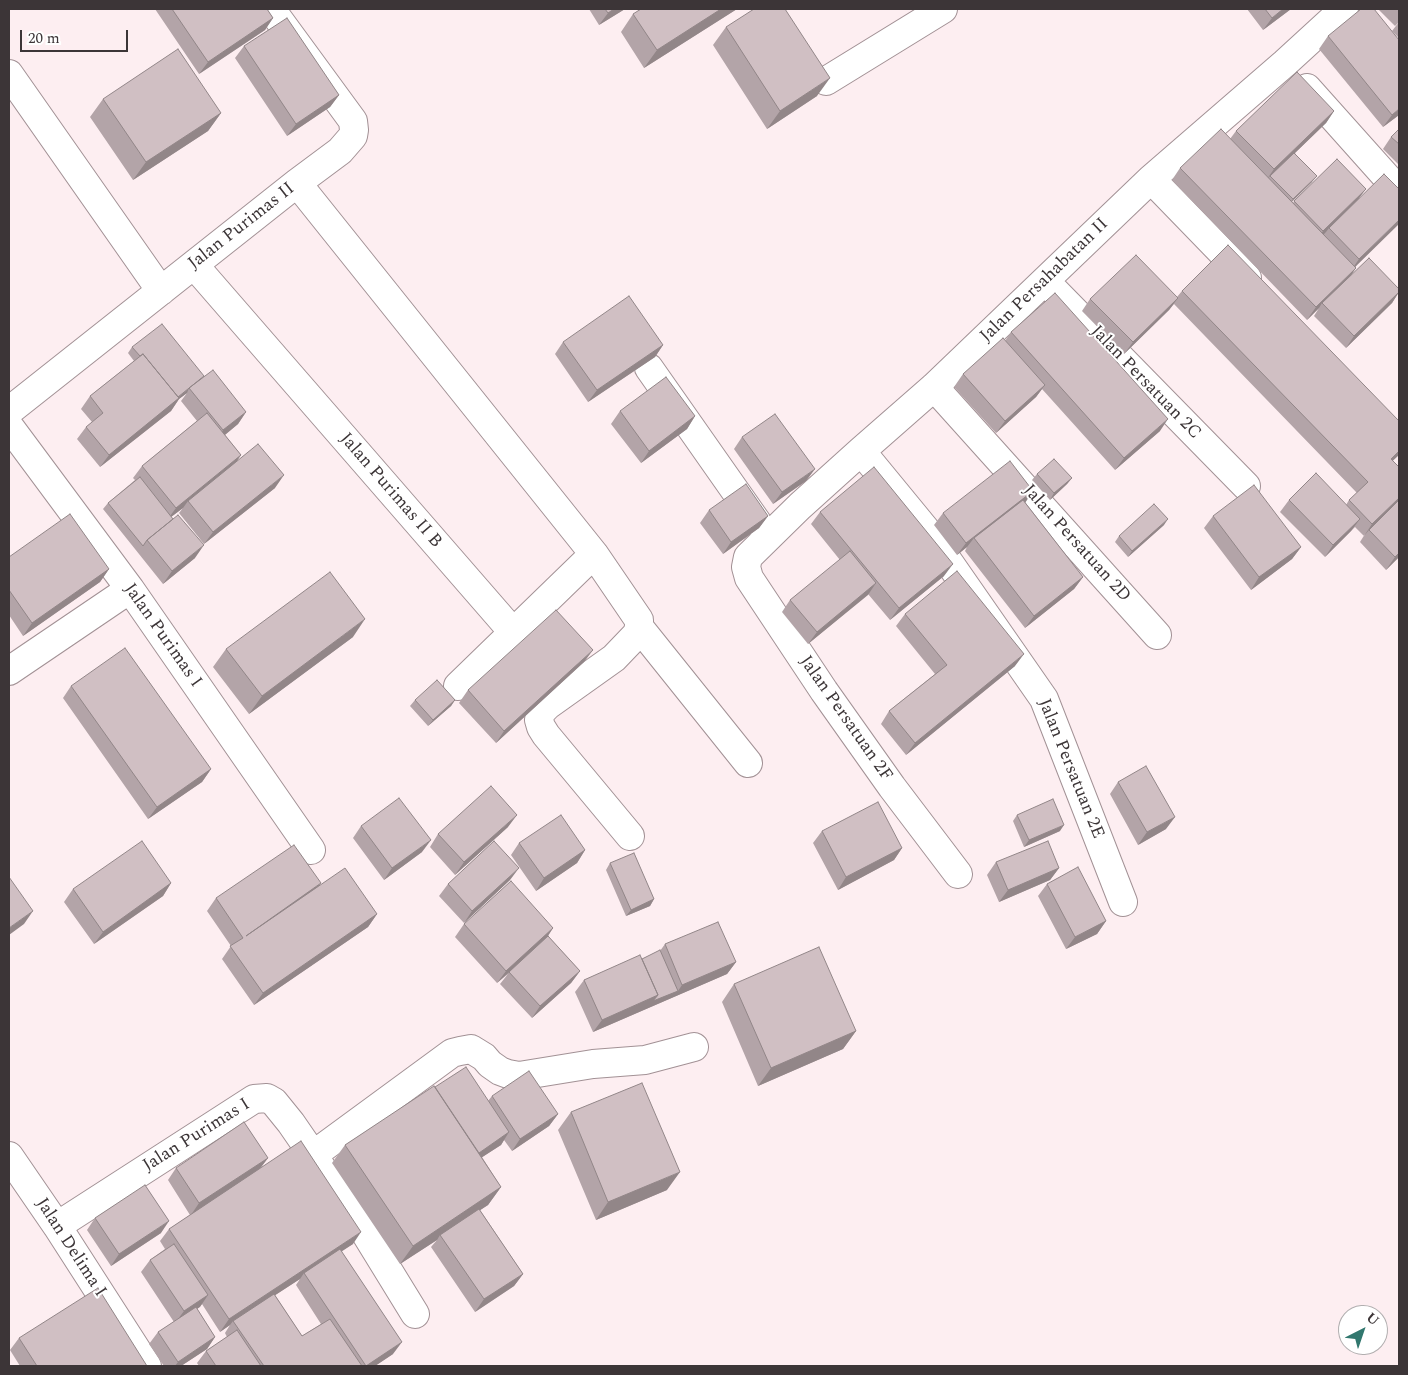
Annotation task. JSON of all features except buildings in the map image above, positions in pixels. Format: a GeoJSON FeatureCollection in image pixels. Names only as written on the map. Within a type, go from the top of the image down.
{"type":"FeatureCollection","features":[{"type":"Feature","properties":{"kind":"street","name":"Jalan Purimas II"},"geometry":{"type":"LineString","coordinates":[[9,411],[340,151],[353,136],[353,121],[271,9]]}},
{"type":"Feature","properties":{"kind":"street"},"geometry":{"type":"LineString","coordinates":[[826,81],[943,9]]}},
{"type":"Feature","properties":{"kind":"street","name":"Jalan Persahabatan II"},"geometry":{"type":"LineString","coordinates":[[748,557],[861,451],[934,387],[1151,179],[1285,63],[1359,11]]}},
{"type":"Feature","properties":{"kind":"street"},"geometry":{"type":"LineString","coordinates":[[1285,63],[1399,190]]}},
{"type":"Feature","properties":{"kind":"street"},"geometry":{"type":"LineString","coordinates":[[9,74],[161,291]]}},
{"type":"Feature","properties":{"kind":"street"},"geometry":{"type":"LineString","coordinates":[[1151,179],[1260,292]]}},
{"type":"Feature","properties":{"kind":"street"},"geometry":{"type":"LineString","coordinates":[[297,183],[594,554],[639,620],[637,634],[614,658],[548,705],[541,712],[539,720],[546,735],[630,836]]}},
{"type":"Feature","properties":{"kind":"street","name":"Jalan Purimas II B"},"geometry":{"type":"LineString","coordinates":[[194,265],[513,632]]}},
{"type":"Feature","properties":{"kind":"street","name":"Jalan Persatuan 2C"},"geometry":{"type":"LineString","coordinates":[[1045,281],[1246,486]]}},
{"type":"Feature","properties":{"kind":"street"},"geometry":{"type":"LineString","coordinates":[[649,368],[768,537]]}},
{"type":"Feature","properties":{"kind":"street","name":"Jalan Persatuan 2D"},"geometry":{"type":"LineString","coordinates":[[934,387],[1157,635]]}},
{"type":"Feature","properties":{"kind":"street","name":"Jalan Purimas I"},"geometry":{"type":"LineString","coordinates":[[9,426],[130,589],[311,850]]}},
{"type":"Feature","properties":{"kind":"street","name":"Jalan Persatuan 2E"},"geometry":{"type":"LineString","coordinates":[[861,451],[930,535],[1044,699],[1124,902]]}},
{"type":"Feature","properties":{"kind":"street"},"geometry":{"type":"LineString","coordinates":[[458,686],[594,554]]}},
{"type":"Feature","properties":{"kind":"street","name":"Jalan Persatuan 2F"},"geometry":{"type":"LineString","coordinates":[[748,557],[746,567],[749,578],[824,691],[892,788],[958,874]]}},
{"type":"Feature","properties":{"kind":"street"},"geometry":{"type":"LineString","coordinates":[[9,671],[130,589]]}},
{"type":"Feature","properties":{"kind":"street"},"geometry":{"type":"LineString","coordinates":[[639,627],[748,763]]}},
{"type":"Feature","properties":{"kind":"street"},"geometry":{"type":"LineString","coordinates":[[313,1155],[452,1053],[471,1050],[500,1071],[519,1076],[593,1064],[645,1060],[694,1048]]}},
{"type":"Feature","properties":{"kind":"street","name":"Jalan Purimas I"},"geometry":{"type":"LineString","coordinates":[[57,1226],[254,1099],[267,1098],[274,1102],[291,1123],[313,1155],[364,1230],[415,1314]]}},
{"type":"Feature","properties":{"kind":"street","name":"Jalan Delima I"},"geometry":{"type":"LineString","coordinates":[[9,1156],[57,1226],[146,1366]]}}]}
